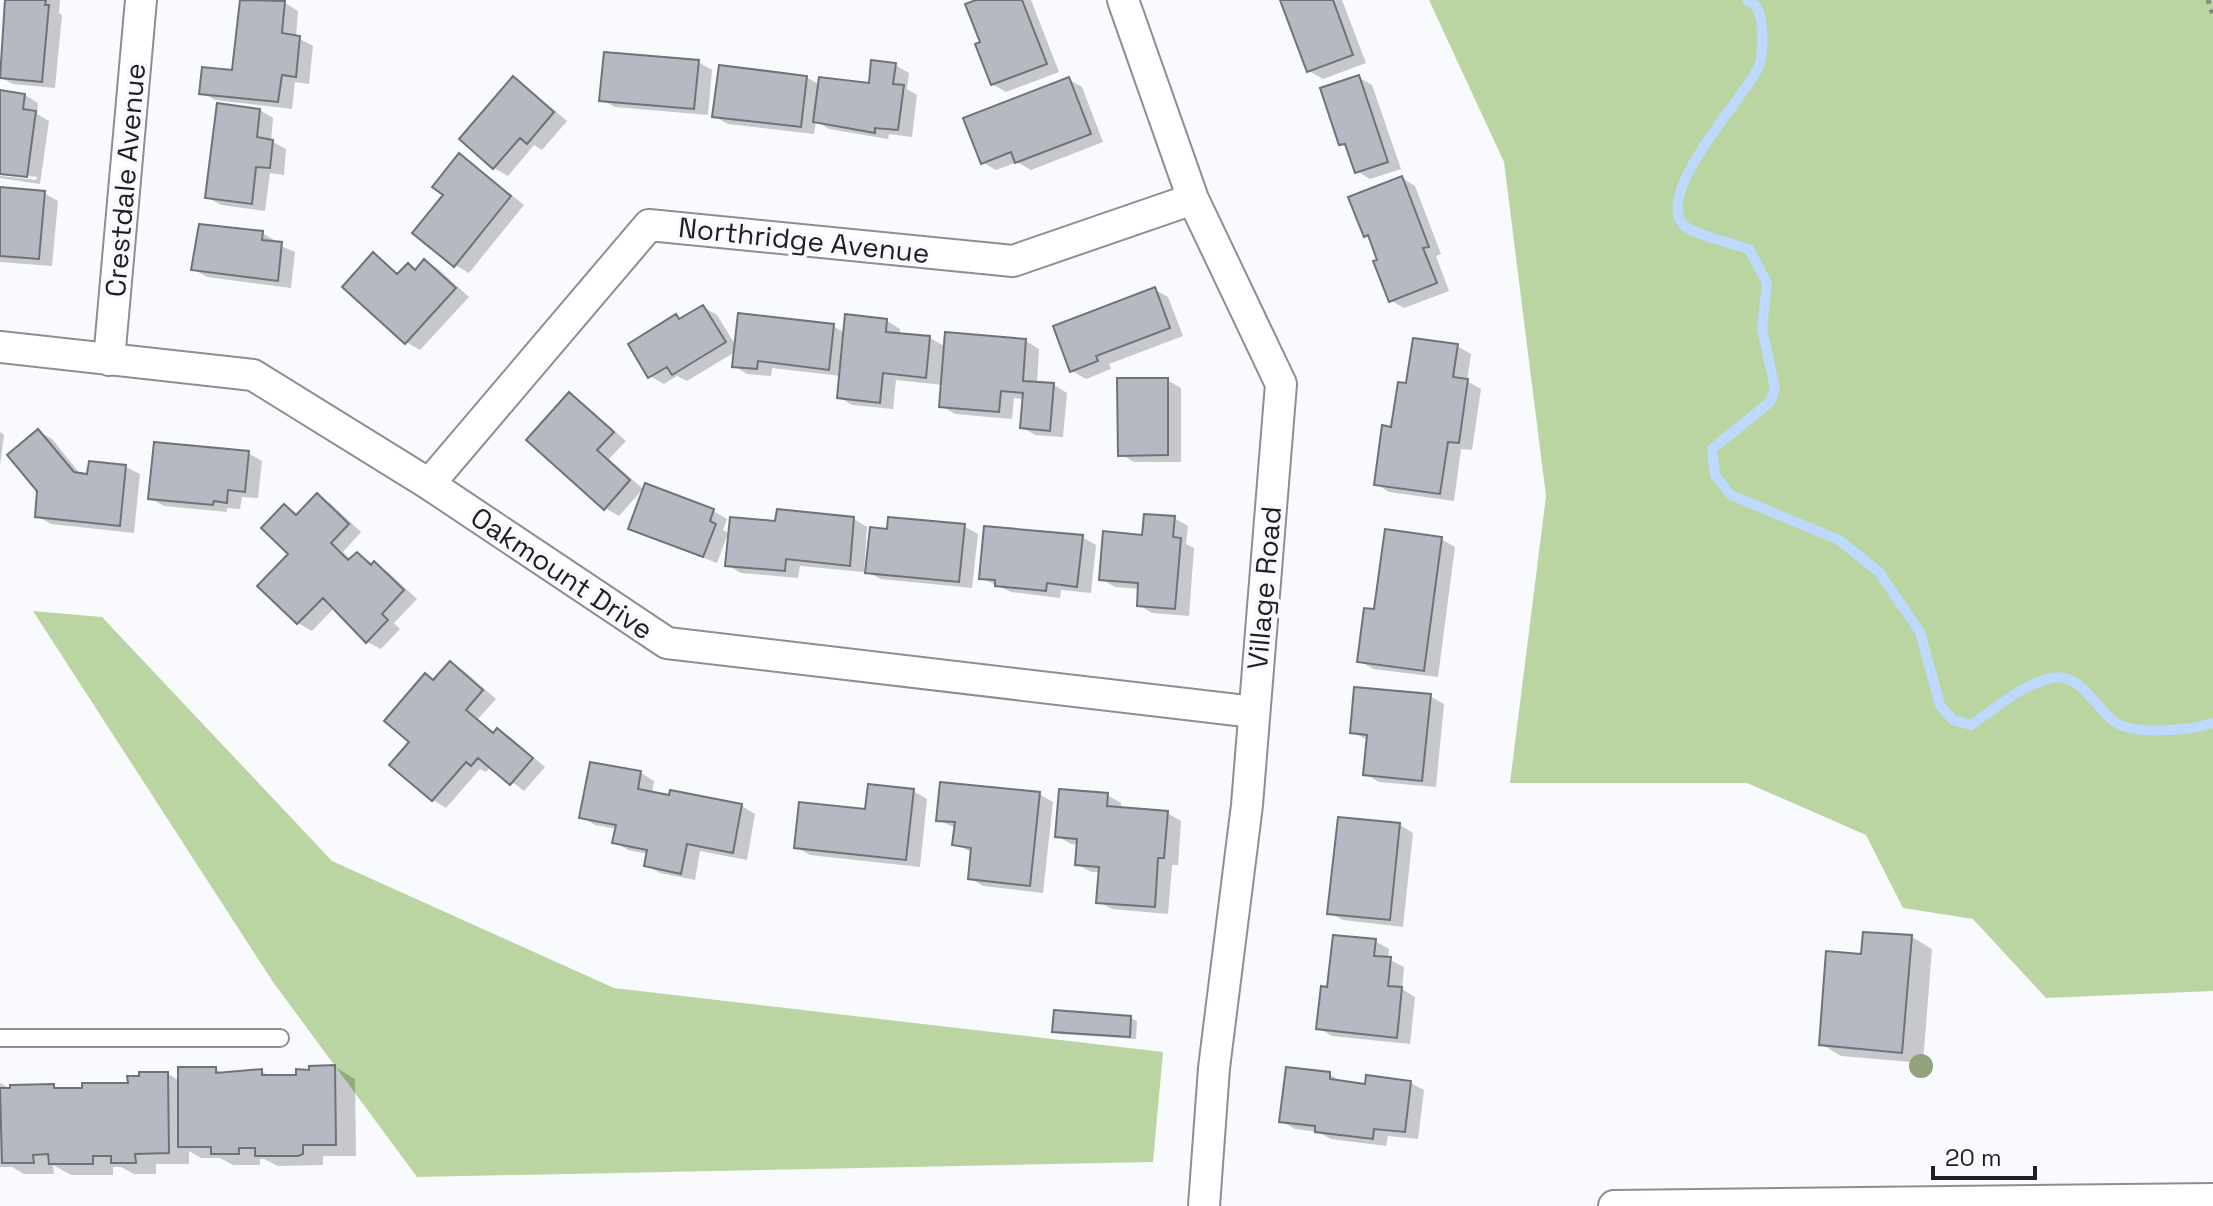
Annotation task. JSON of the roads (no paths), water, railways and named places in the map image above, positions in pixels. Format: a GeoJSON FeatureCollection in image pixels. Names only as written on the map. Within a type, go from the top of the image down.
{"type":"FeatureCollection","features":[{"type":"Feature","properties":{"kind":"street","name":"Crestdale Avenue"},"geometry":{"type":"LineString","coordinates":[[109,360],[141,0]]}},
{"type":"Feature","properties":{"kind":"street","name":"Village Road"},"geometry":{"type":"LineString","coordinates":[[1123,0],[1193,199],[1281,384],[1245,823],[1214,1068],[1204,1206]]}},
{"type":"Feature","properties":{"kind":"street","name":"Northridge Avenue"},"geometry":{"type":"LineString","coordinates":[[429,484],[649,225],[1013,261],[1193,199]]}},
{"type":"Feature","properties":{"kind":"street","name":"Oakmount Drive"},"geometry":{"type":"LineString","coordinates":[[0,347],[253,375],[429,484],[667,643],[1254,712]]}},
{"type":"Feature","properties":{"kind":"street"},"geometry":{"type":"LineString","coordinates":[[1614,1206],[2213,1199]]}},
{"type":"Feature","properties":{"kind":"lane"},"geometry":{"type":"LineString","coordinates":[[0,1038],[280,1038]]}},
{"type":"Feature","properties":{"kind":"waterway"},"geometry":{"type":"LineString","coordinates":[[1747,0],[1756,7],[1761,20],[1762,47],[1758,68],[1692,166],[1682,187],[1678,206],[1681,222],[1685,226],[1749,249],[1767,283],[1762,329],[1775,388],[1770,402],[1712,449],[1715,475],[1731,495],[1839,540],[1879,572],[1920,632],[1940,705],[1953,720],[1971,725],[2030,686],[2051,678],[2062,678],[2071,680],[2087,692],[2108,716],[2124,726],[2163,730],[2213,723]]}}]}
